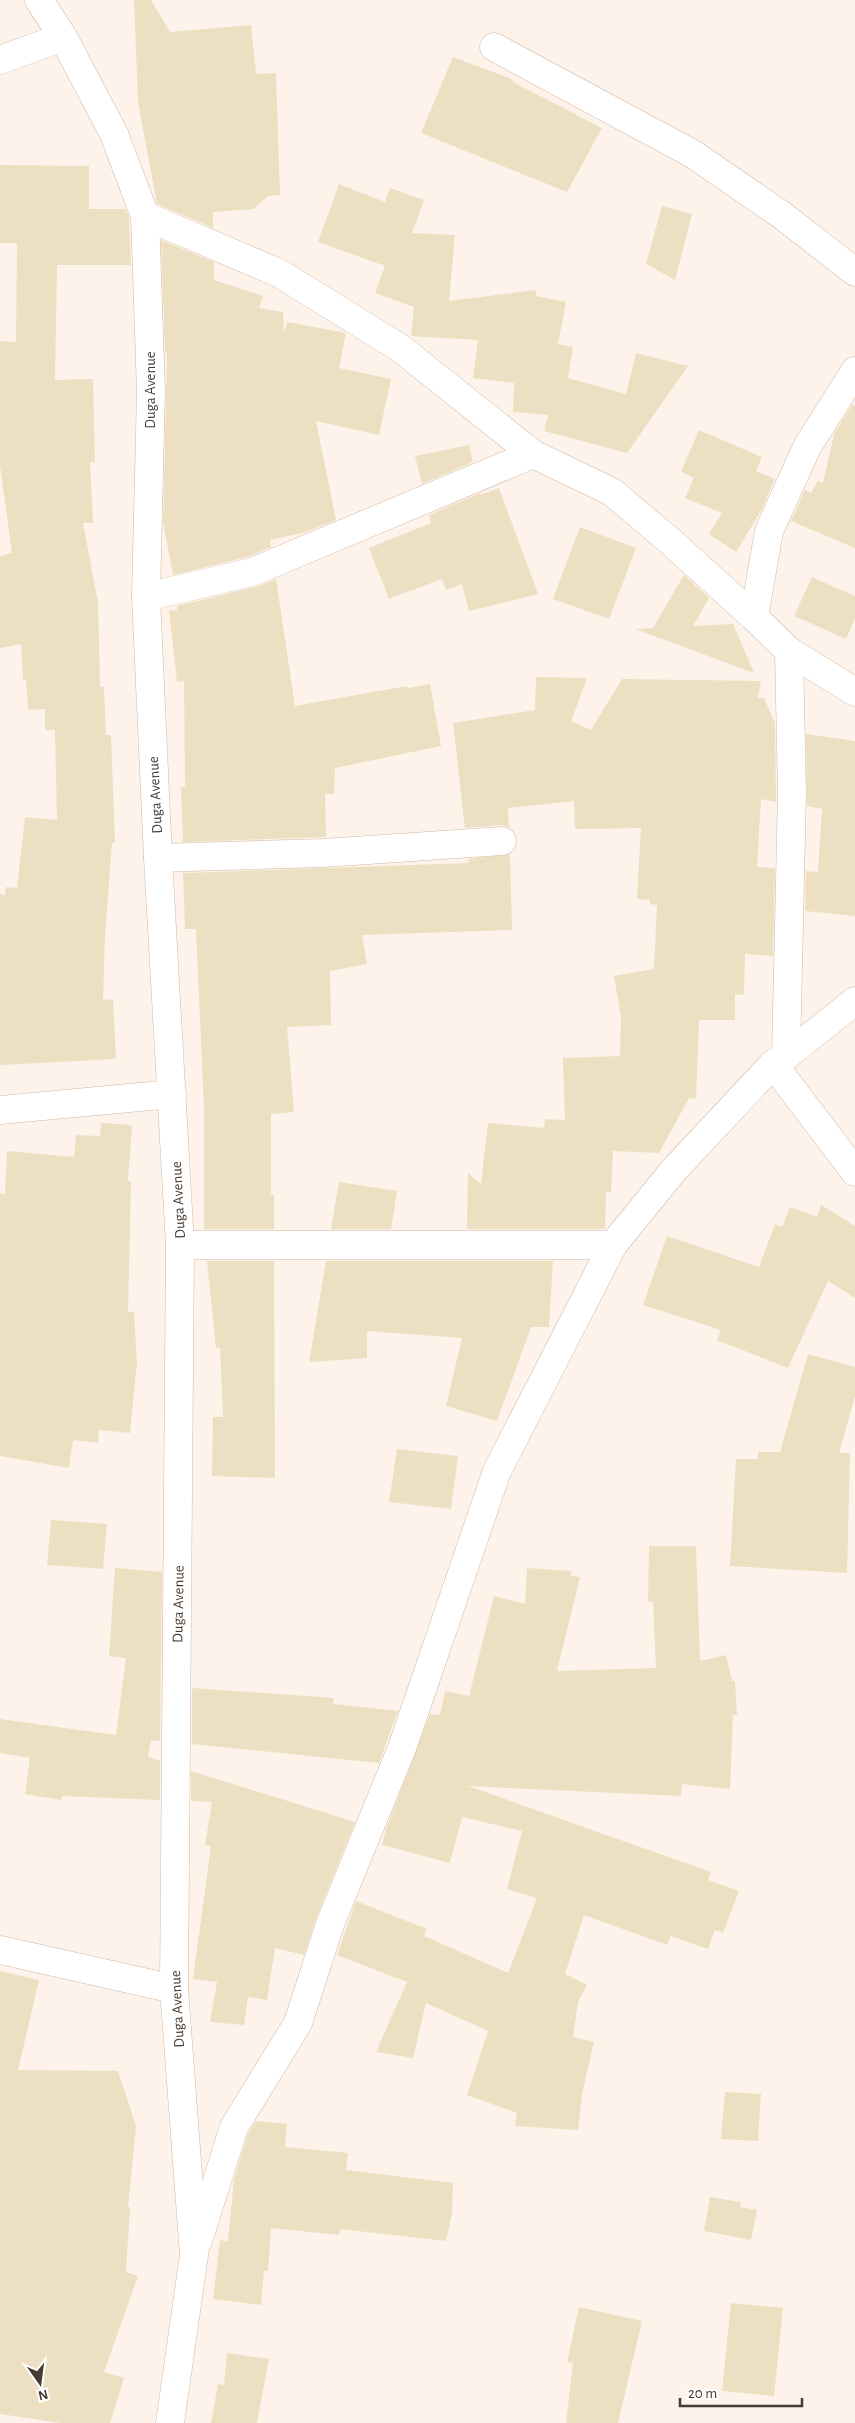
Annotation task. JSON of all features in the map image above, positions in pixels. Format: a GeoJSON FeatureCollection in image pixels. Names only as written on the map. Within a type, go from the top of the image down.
{"type":"FeatureCollection","features":[{"type":"Feature","properties":{"kind":"street","name":"Duga Avenue"},"geometry":{"type":"LineString","coordinates":[[39,0],[62,37],[114,134],[144,216],[151,391],[146,597],[158,858],[180,1245],[174,1989],[194,2256],[170,2423]]}},
{"type":"Feature","properties":{"kind":"street"},"geometry":{"type":"LineString","coordinates":[[0,60],[62,37]]}},
{"type":"Feature","properties":{"kind":"street"},"geometry":{"type":"LineString","coordinates":[[494,47],[693,154],[783,216],[855,272]]}},
{"type":"Feature","properties":{"kind":"street"},"geometry":{"type":"LineString","coordinates":[[144,216],[279,273],[400,348],[533,454],[612,492],[670,540],[789,651],[855,692]]}},
{"type":"Feature","properties":{"kind":"street"},"geometry":{"type":"LineString","coordinates":[[754,618],[769,531],[807,447],[855,371]]}},
{"type":"Feature","properties":{"kind":"street"},"geometry":{"type":"LineString","coordinates":[[146,597],[252,572],[533,454]]}},
{"type":"Feature","properties":{"kind":"street"},"geometry":{"type":"LineString","coordinates":[[789,651],[792,793],[780,1060],[855,1172]]}},
{"type":"Feature","properties":{"kind":"street"},"geometry":{"type":"LineString","coordinates":[[158,858],[323,853],[502,841]]}},
{"type":"Feature","properties":{"kind":"street"},"geometry":{"type":"LineString","coordinates":[[194,2256],[234,2127],[298,2023],[330,1924],[402,1748],[496,1471],[613,1245],[673,1171],[780,1060],[855,1001]]}},
{"type":"Feature","properties":{"kind":"street"},"geometry":{"type":"LineString","coordinates":[[0,1110],[172,1094]]}},
{"type":"Feature","properties":{"kind":"street"},"geometry":{"type":"LineString","coordinates":[[180,1245],[613,1245]]}},
{"type":"Feature","properties":{"kind":"street"},"geometry":{"type":"LineString","coordinates":[[0,1950],[174,1989]]}},
{"type":"Feature","properties":{"kind":"building"},"geometry":{"type":"Polygon","coordinates":[[[134,0],[151,0],[170,32],[251,25],[256,74],[276,73],[280,195],[268,196],[254,209],[213,212],[213,228],[157,204],[138,102],[134,0]]]}},
{"type":"Feature","properties":{"kind":"building"},"geometry":{"type":"Polygon","coordinates":[[[453,57],[512,79],[513,82],[602,128],[567,192],[421,133],[453,57]]]}},
{"type":"Feature","properties":{"kind":"building"},"geometry":{"type":"Polygon","coordinates":[[[0,165],[89,166],[89,209],[126,209],[129,219],[131,265],[57,265],[55,380],[93,379],[95,462],[90,462],[93,523],[83,523],[98,603],[100,687],[104,687],[106,735],[111,735],[115,843],[112,843],[105,936],[103,1000],[113,999],[116,1059],[0,1065],[0,894],[5,895],[6,887],[17,888],[25,817],[57,820],[55,730],[45,730],[45,709],[28,710],[26,679],[23,680],[21,644],[0,648],[0,556],[12,553],[0,466],[0,341],[16,342],[17,243],[0,243],[0,165]]]}},
{"type":"Feature","properties":{"kind":"building"},"geometry":{"type":"Polygon","coordinates":[[[339,184],[385,202],[390,188],[424,200],[412,233],[455,235],[449,301],[536,290],[536,296],[566,302],[558,344],[573,347],[568,378],[626,394],[636,353],[688,366],[627,453],[544,431],[548,415],[513,412],[514,383],[473,378],[478,340],[411,336],[414,307],[375,293],[385,266],[318,242],[339,184]]]}},
{"type":"Feature","properties":{"kind":"building"},"geometry":{"type":"Polygon","coordinates":[[[662,206],[692,214],[675,280],[646,264],[662,206]]]}},
{"type":"Feature","properties":{"kind":"building"},"geometry":{"type":"Polygon","coordinates":[[[161,240],[214,262],[214,280],[263,296],[259,308],[283,312],[284,332],[287,322],[346,333],[339,368],[391,379],[379,435],[316,421],[336,520],[306,532],[270,540],[271,547],[247,557],[173,575],[163,522],[167,353],[165,353],[161,240]]]}},
{"type":"Feature","properties":{"kind":"building"},"geometry":{"type":"Polygon","coordinates":[[[852,405],[855,405],[855,548],[791,521],[805,490],[811,493],[818,481],[823,483],[834,434],[852,405]]]}},
{"type":"Feature","properties":{"kind":"building"},"geometry":{"type":"Polygon","coordinates":[[[699,430],[762,457],[756,471],[775,479],[762,509],[736,552],[709,534],[722,513],[685,498],[694,478],[681,472],[699,430]]]}},
{"type":"Feature","properties":{"kind":"building"},"geometry":{"type":"Polygon","coordinates":[[[469,445],[473,462],[422,484],[415,456],[469,445]]]}},
{"type":"Feature","properties":{"kind":"building"},"geometry":{"type":"Polygon","coordinates":[[[499,488],[538,594],[469,611],[462,584],[446,590],[442,579],[389,599],[369,548],[431,523],[429,515],[480,493],[480,495],[499,488]]]}},
{"type":"Feature","properties":{"kind":"building"},"geometry":{"type":"Polygon","coordinates":[[[580,527],[636,548],[609,619],[553,599],[580,527]]]}},
{"type":"Feature","properties":{"kind":"building"},"geometry":{"type":"Polygon","coordinates":[[[684,575],[709,598],[693,626],[733,624],[754,673],[635,629],[653,628],[684,575]]]}},
{"type":"Feature","properties":{"kind":"building"},"geometry":{"type":"Polygon","coordinates":[[[812,577],[855,596],[855,618],[846,639],[794,616],[812,577]]]}},
{"type":"Feature","properties":{"kind":"building"},"geometry":{"type":"Polygon","coordinates":[[[276,579],[295,706],[407,686],[408,688],[430,684],[441,746],[335,768],[334,794],[325,794],[326,837],[183,842],[181,787],[185,787],[184,681],[177,682],[169,611],[177,610],[177,606],[256,587],[276,579]]]}},
{"type":"Feature","properties":{"kind":"building"},"geometry":{"type":"Polygon","coordinates":[[[536,677],[587,678],[571,721],[591,730],[622,679],[761,681],[758,698],[764,698],[775,723],[776,802],[761,799],[757,867],[775,868],[773,956],[745,954],[744,995],[735,994],[735,1020],[699,1020],[696,1099],[689,1098],[659,1153],[613,1151],[611,1192],[606,1192],[605,1229],[467,1229],[468,1173],[481,1184],[488,1123],[544,1128],[545,1119],[565,1120],[563,1058],[620,1056],[621,1017],[614,976],[654,969],[657,905],[650,904],[650,900],[637,899],[641,828],[575,829],[574,801],[508,808],[509,827],[501,825],[465,828],[453,723],[535,710],[536,677]]]}},
{"type":"Feature","properties":{"kind":"building"},"geometry":{"type":"Polygon","coordinates":[[[806,734],[855,741],[855,916],[805,911],[806,871],[818,872],[822,809],[807,806],[806,734]]]}},
{"type":"Feature","properties":{"kind":"building"},"geometry":{"type":"Polygon","coordinates":[[[510,854],[512,930],[362,935],[367,964],[330,971],[331,1025],[287,1027],[294,1112],[271,1114],[271,1195],[274,1195],[274,1229],[204,1229],[204,1108],[196,929],[185,929],[183,873],[469,863],[468,859],[510,854]]]}},
{"type":"Feature","properties":{"kind":"building"},"geometry":{"type":"Polygon","coordinates":[[[101,1123],[132,1125],[128,1181],[131,1181],[128,1312],[134,1312],[137,1362],[130,1433],[99,1430],[98,1443],[73,1440],[69,1468],[0,1456],[0,1193],[5,1194],[7,1151],[74,1157],[76,1135],[100,1136],[101,1123]]]}},
{"type":"Feature","properties":{"kind":"building"},"geometry":{"type":"Polygon","coordinates":[[[339,1182],[397,1191],[391,1229],[331,1229],[339,1182]]]}},
{"type":"Feature","properties":{"kind":"building"},"geometry":{"type":"Polygon","coordinates":[[[821,1205],[855,1226],[855,1298],[828,1281],[788,1368],[717,1340],[721,1330],[643,1305],[667,1236],[759,1267],[775,1224],[782,1227],[790,1207],[817,1217],[821,1205]]]}},
{"type":"Feature","properties":{"kind":"building"},"geometry":{"type":"Polygon","coordinates":[[[207,1261],[274,1261],[275,1478],[212,1476],[213,1417],[223,1417],[220,1347],[216,1348],[207,1261]]]}},
{"type":"Feature","properties":{"kind":"building"},"geometry":{"type":"Polygon","coordinates":[[[326,1261],[553,1261],[549,1327],[531,1327],[497,1421],[446,1406],[462,1338],[367,1331],[367,1358],[309,1362],[326,1261]]]}},
{"type":"Feature","properties":{"kind":"building"},"geometry":{"type":"Polygon","coordinates":[[[808,1354],[855,1367],[855,1396],[839,1453],[850,1453],[847,1573],[730,1566],[736,1459],[758,1459],[758,1452],[780,1452],[808,1354]]]}},
{"type":"Feature","properties":{"kind":"building"},"geometry":{"type":"Polygon","coordinates":[[[397,1449],[458,1456],[451,1509],[389,1502],[397,1449]]]}},
{"type":"Feature","properties":{"kind":"building"},"geometry":{"type":"Polygon","coordinates":[[[51,1520],[107,1524],[103,1569],[47,1565],[51,1520]]]}},
{"type":"Feature","properties":{"kind":"building"},"geometry":{"type":"Polygon","coordinates":[[[649,1546],[696,1546],[700,1661],[726,1655],[732,1681],[735,1681],[737,1715],[733,1715],[730,1789],[682,1784],[681,1796],[468,1786],[711,1872],[708,1880],[739,1891],[723,1933],[715,1930],[708,1949],[671,1936],[667,1945],[584,1915],[565,1974],[587,1985],[578,2002],[573,2037],[594,2042],[582,2094],[578,2130],[515,2126],[517,2113],[467,2095],[488,2031],[426,2003],[413,2058],[376,2052],[407,1982],[337,1955],[356,1901],[427,1929],[424,1936],[508,1973],[537,1898],[507,1889],[522,1831],[462,1817],[450,1863],[382,1845],[386,1829],[430,1714],[440,1715],[445,1691],[469,1696],[494,1596],[525,1604],[527,1568],[571,1571],[571,1576],[580,1577],[557,1671],[656,1668],[653,1602],[648,1602],[649,1546]]]}},
{"type":"Feature","properties":{"kind":"building"},"geometry":{"type":"Polygon","coordinates":[[[115,1568],[162,1572],[160,1741],[151,1740],[148,1757],[160,1761],[160,1800],[62,1796],[61,1800],[25,1794],[30,1758],[0,1753],[0,1719],[116,1735],[126,1658],[109,1656],[115,1568]]]}},
{"type":"Feature","properties":{"kind":"building"},"geometry":{"type":"Polygon","coordinates":[[[192,1688],[334,1698],[333,1704],[398,1711],[379,1763],[192,1744],[192,1688]]]}},
{"type":"Feature","properties":{"kind":"building"},"geometry":{"type":"Polygon","coordinates":[[[191,1771],[355,1822],[316,1918],[304,1955],[275,1948],[267,2000],[248,1997],[244,2025],[210,2022],[217,1982],[193,1979],[211,1846],[205,1845],[212,1802],[191,1801],[191,1771]]]}},
{"type":"Feature","properties":{"kind":"building"},"geometry":{"type":"Polygon","coordinates":[[[0,1971],[39,1980],[18,2070],[118,2071],[136,2126],[128,2207],[130,2207],[126,2272],[138,2276],[104,2372],[124,2378],[110,2423],[60,2423],[0,2414],[0,1971]]]}},
{"type":"Feature","properties":{"kind":"building"},"geometry":{"type":"Polygon","coordinates":[[[725,2092],[761,2094],[758,2141],[721,2139],[725,2092]]]}},
{"type":"Feature","properties":{"kind":"building"},"geometry":{"type":"Polygon","coordinates":[[[256,2121],[287,2124],[285,2147],[348,2153],[346,2170],[453,2183],[452,2213],[446,2241],[340,2229],[339,2235],[271,2228],[268,2271],[264,2271],[261,2305],[213,2299],[220,2240],[228,2241],[234,2179],[248,2134],[256,2121]]]}},
{"type":"Feature","properties":{"kind":"building"},"geometry":{"type":"Polygon","coordinates":[[[710,2197],[741,2202],[740,2207],[757,2210],[751,2240],[704,2231],[710,2197]]]}},
{"type":"Feature","properties":{"kind":"building"},"geometry":{"type":"Polygon","coordinates":[[[731,2303],[783,2308],[774,2396],[722,2391],[731,2303]]]}},
{"type":"Feature","properties":{"kind":"building"},"geometry":{"type":"Polygon","coordinates":[[[579,2307],[642,2321],[618,2423],[566,2423],[573,2363],[567,2362],[579,2307]]]}},
{"type":"Feature","properties":{"kind":"building"},"geometry":{"type":"Polygon","coordinates":[[[227,2353],[269,2359],[257,2423],[211,2423],[218,2384],[224,2385],[227,2353]]]}}]}
